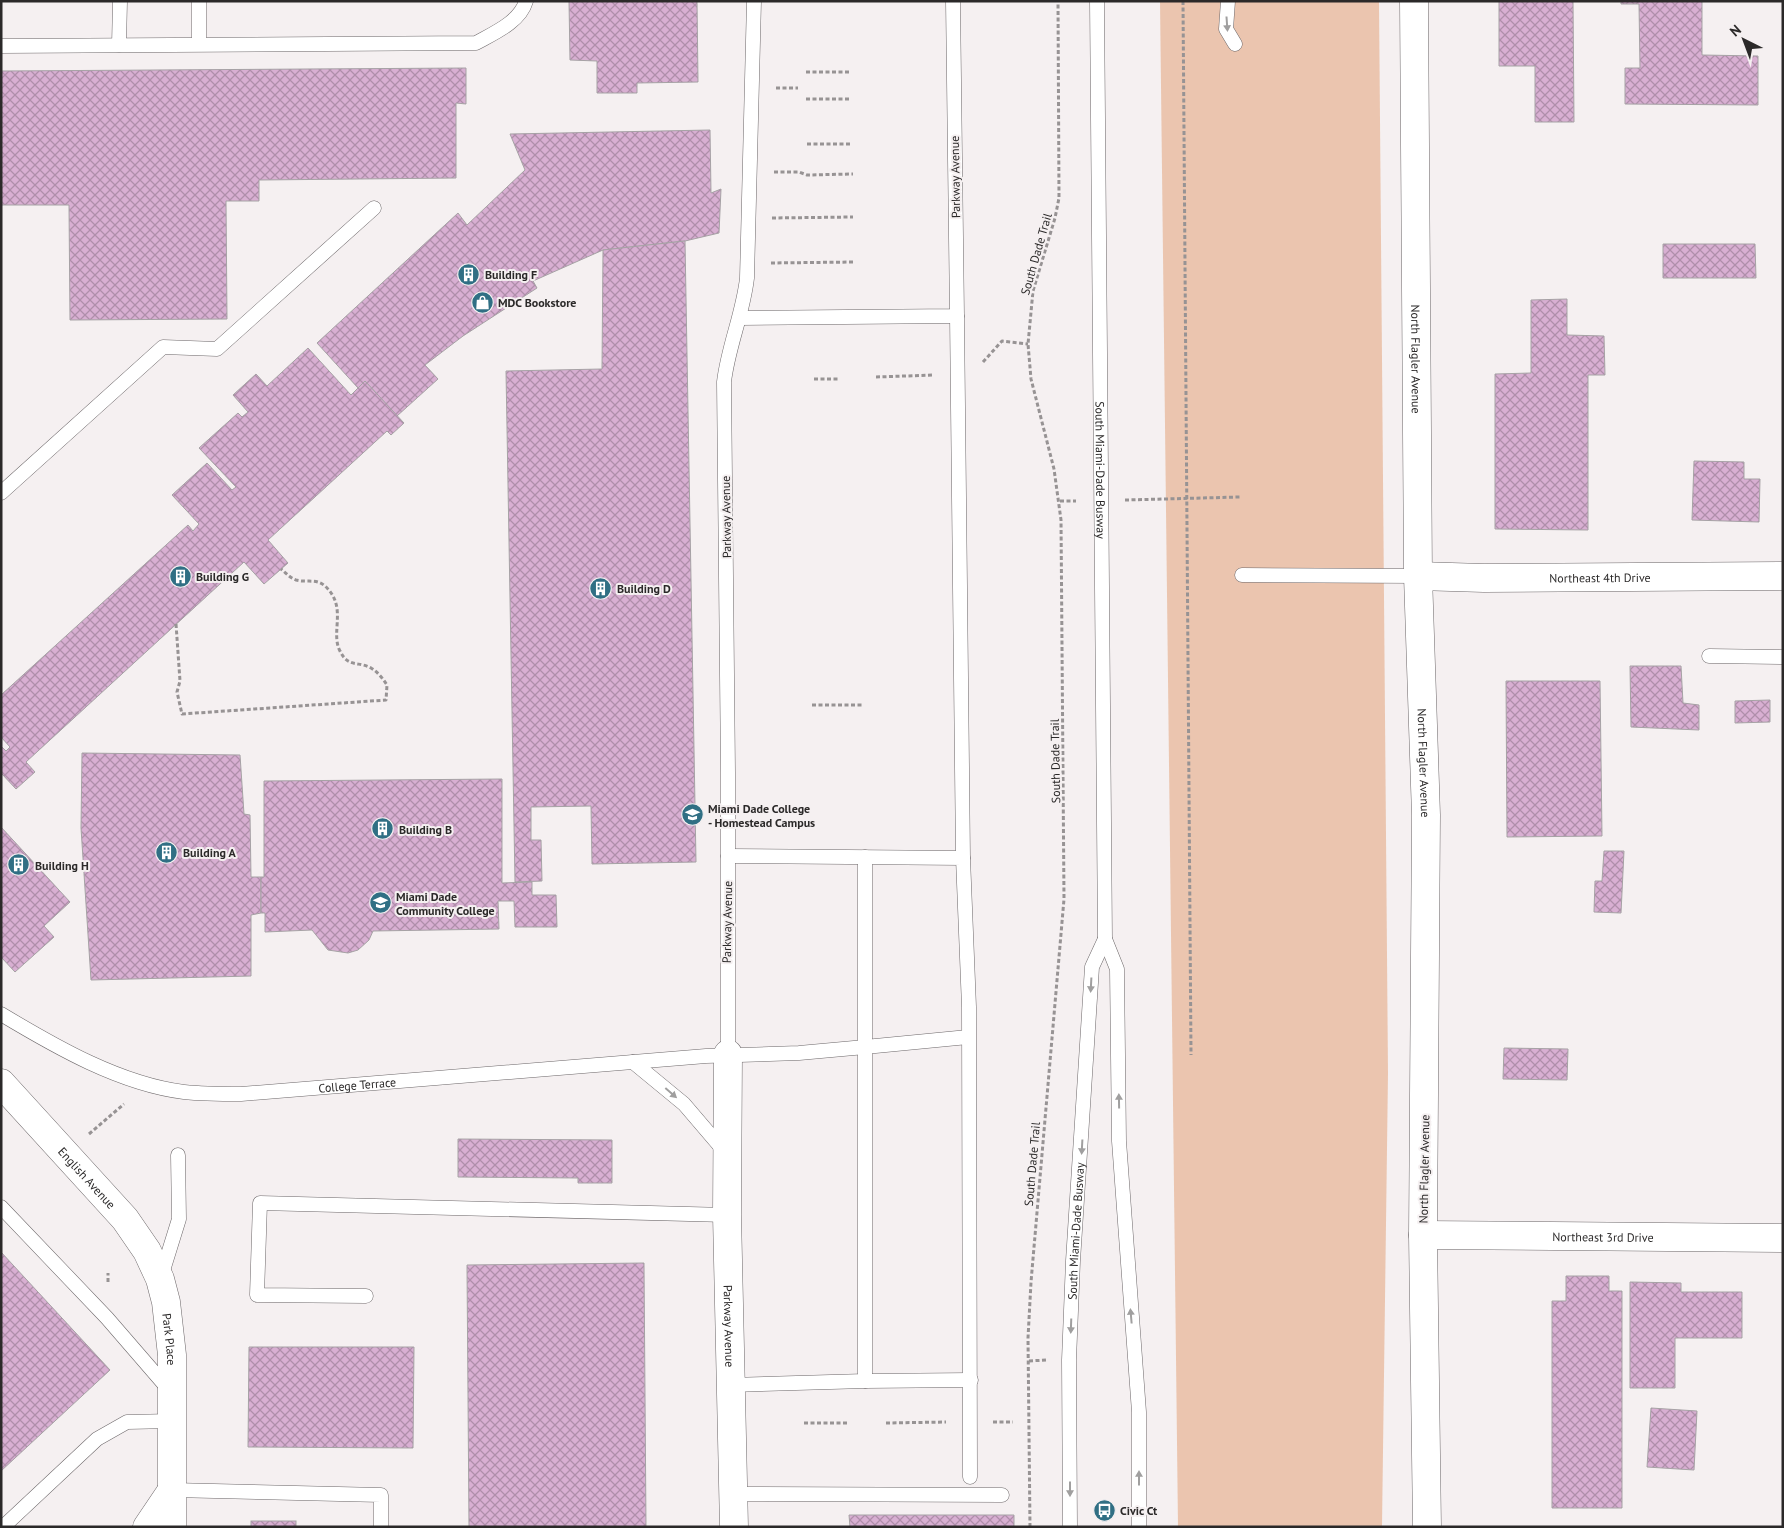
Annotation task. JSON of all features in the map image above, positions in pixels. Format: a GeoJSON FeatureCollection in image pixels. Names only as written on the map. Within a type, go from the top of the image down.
{"type":"FeatureCollection","features":[{"type":"Feature","properties":{"kind":"street","name":"North Flagler Avenue"},"geometry":{"type":"LineString","coordinates":[[1414,1],[1418,576],[1426,814],[1423,1235],[1428,1527]]}},
{"type":"Feature","properties":{"kind":"street","name":"Northeast 4th Drive"},"geometry":{"type":"LineString","coordinates":[[1418,576],[1484,578],[1783,576]]}},
{"type":"Feature","properties":{"kind":"street","name":"Parkway Avenue"},"geometry":{"type":"LineString","coordinates":[[728,1054],[727,1215],[734,1527]]}},
{"type":"Feature","properties":{"kind":"street","name":"English Avenue"},"geometry":{"type":"LineString","coordinates":[[1,1083],[125,1219],[147,1251],[160,1279]]}},
{"type":"Feature","properties":{"kind":"street","name":"Northeast 3rd Drive"},"geometry":{"type":"LineString","coordinates":[[1423,1235],[1783,1238]]}},
{"type":"Feature","properties":{"kind":"street","name":"Park Place"},"geometry":{"type":"LineString","coordinates":[[160,1279],[169,1324],[172,1408],[172,1527]]}},
{"type":"Feature","properties":{"kind":"street"},"geometry":{"type":"LineString","coordinates":[[147,1527],[172,1490]]}},
{"type":"Feature","properties":{"kind":"lane"},"geometry":{"type":"LineString","coordinates":[[119,45],[120,1]]}},
{"type":"Feature","properties":{"kind":"lane"},"geometry":{"type":"LineString","coordinates":[[199,1],[199,44]]}},
{"type":"Feature","properties":{"kind":"lane"},"geometry":{"type":"LineString","coordinates":[[1,46],[476,43],[504,27],[524,8],[526,1]]}},
{"type":"Feature","properties":{"kind":"lane","name":"Parkway Avenue"},"geometry":{"type":"LineString","coordinates":[[728,1054],[724,382],[728,357],[740,318],[747,278],[754,1]]}},
{"type":"Feature","properties":{"kind":"lane","name":"Parkway Avenue"},"geometry":{"type":"LineString","coordinates":[[954,1],[962,858],[968,1037],[970,1477]]}},
{"type":"Feature","properties":{"kind":"lane","name":"South Miami-Dade Busway"},"geometry":{"type":"LineString","coordinates":[[1097,1],[1105,939],[1117,969],[1119,1141],[1139,1412],[1139,1527]]}},
{"type":"Feature","properties":{"kind":"lane"},"geometry":{"type":"LineString","coordinates":[[1228,1],[1226,29],[1236,44]]}},
{"type":"Feature","properties":{"kind":"lane"},"geometry":{"type":"LineString","coordinates":[[1,492],[162,347],[217,349],[374,208]]}},
{"type":"Feature","properties":{"kind":"lane"},"geometry":{"type":"LineString","coordinates":[[740,318],[957,316]]}},
{"type":"Feature","properties":{"kind":"lane"},"geometry":{"type":"LineString","coordinates":[[1242,575],[1418,576]]}},
{"type":"Feature","properties":{"kind":"lane"},"geometry":{"type":"LineString","coordinates":[[1709,656],[1783,657]]}},
{"type":"Feature","properties":{"kind":"lane"},"geometry":{"type":"LineString","coordinates":[[728,856],[962,858]]}},
{"type":"Feature","properties":{"kind":"lane"},"geometry":{"type":"LineString","coordinates":[[865,857],[865,1382]]}},
{"type":"Feature","properties":{"kind":"lane","name":"South Miami-Dade Busway"},"geometry":{"type":"LineString","coordinates":[[1070,1527],[1069,1360],[1073,1261],[1092,967],[1105,939]]}},
{"type":"Feature","properties":{"kind":"lane","name":"College Terrace"},"geometry":{"type":"LineString","coordinates":[[1,1014],[92,1063],[146,1083],[183,1092],[241,1094],[728,1054],[800,1053],[968,1037]]}},
{"type":"Feature","properties":{"kind":"lane"},"geometry":{"type":"LineString","coordinates":[[633,1062],[684,1104],[728,1156]]}},
{"type":"Feature","properties":{"kind":"lane","name":"Park Place"},"geometry":{"type":"LineString","coordinates":[[160,1279],[179,1220],[178,1155]]}},
{"type":"Feature","properties":{"kind":"lane"},"geometry":{"type":"LineString","coordinates":[[366,1296],[257,1295],[260,1203],[727,1215]]}},
{"type":"Feature","properties":{"kind":"lane"},"geometry":{"type":"LineString","coordinates":[[1,1206],[107,1318],[172,1408],[127,1422],[97,1439],[3,1527]]}},
{"type":"Feature","properties":{"kind":"lane"},"geometry":{"type":"LineString","coordinates":[[731,1385],[971,1380]]}},
{"type":"Feature","properties":{"kind":"lane"},"geometry":{"type":"LineString","coordinates":[[172,1490],[381,1495],[381,1527]]}},
{"type":"Feature","properties":{"kind":"lane"},"geometry":{"type":"LineString","coordinates":[[734,1494],[1002,1495]]}},
{"type":"Feature","properties":{"kind":"path","name":"South Dade Trail"},"geometry":{"type":"LineString","coordinates":[[1030,1527],[1029,1361],[1032,1264],[1064,899],[1060,501],[1032,379],[1028,344],[1033,291],[1055,218],[1059,198],[1058,1]]}},
{"type":"Feature","properties":{"kind":"path"},"geometry":{"type":"LineString","coordinates":[[1183,1],[1189,498],[1191,1054]]}},
{"type":"Feature","properties":{"kind":"path"},"geometry":{"type":"LineString","coordinates":[[806,72],[852,72]]}},
{"type":"Feature","properties":{"kind":"path"},"geometry":{"type":"LineString","coordinates":[[770,88],[798,88]]}},
{"type":"Feature","properties":{"kind":"path"},"geometry":{"type":"LineString","coordinates":[[806,99],[851,99]]}},
{"type":"Feature","properties":{"kind":"path"},"geometry":{"type":"LineString","coordinates":[[807,144],[852,144]]}},
{"type":"Feature","properties":{"kind":"path"},"geometry":{"type":"LineString","coordinates":[[772,172],[799,172],[807,175],[852,174]]}},
{"type":"Feature","properties":{"kind":"path"},"geometry":{"type":"LineString","coordinates":[[772,218],[853,217]]}},
{"type":"Feature","properties":{"kind":"path"},"geometry":{"type":"LineString","coordinates":[[772,263],[854,262]]}},
{"type":"Feature","properties":{"kind":"path"},"geometry":{"type":"LineString","coordinates":[[982,364],[1002,341],[1028,344]]}},
{"type":"Feature","properties":{"kind":"path"},"geometry":{"type":"LineString","coordinates":[[876,377],[940,375]]}},
{"type":"Feature","properties":{"kind":"path"},"geometry":{"type":"LineString","coordinates":[[814,379],[840,379]]}},
{"type":"Feature","properties":{"kind":"path"},"geometry":{"type":"LineString","coordinates":[[1136,500],[1240,497]]}},
{"type":"Feature","properties":{"kind":"path"},"geometry":{"type":"LineString","coordinates":[[1060,501],[1068,501]]}},
{"type":"Feature","properties":{"kind":"path"},"geometry":{"type":"LineString","coordinates":[[176,624],[180,681],[178,692],[182,714],[386,700],[387,685],[380,676],[370,667],[347,661],[341,654],[338,647],[337,608],[326,587],[319,581],[298,580],[290,577],[281,569]]}},
{"type":"Feature","properties":{"kind":"path"},"geometry":{"type":"LineString","coordinates":[[812,705],[862,705]]}},
{"type":"Feature","properties":{"kind":"path"},"geometry":{"type":"LineString","coordinates":[[88,1135],[124,1104]]}},
{"type":"Feature","properties":{"kind":"path"},"geometry":{"type":"LineString","coordinates":[[1029,1361],[1046,1360]]}},
{"type":"Feature","properties":{"kind":"path"},"geometry":{"type":"LineString","coordinates":[[886,1423],[949,1422]]}},
{"type":"Feature","properties":{"kind":"path"},"geometry":{"type":"LineString","coordinates":[[988,1422],[1013,1422]]}},
{"type":"Feature","properties":{"kind":"path"},"geometry":{"type":"LineString","coordinates":[[804,1423],[849,1423]]}},
{"type":"Feature","properties":{"kind":"shaded area"},"geometry":{"type":"Polygon","coordinates":[[[1160,1],[1379,1],[1388,1073],[1382,1527],[1178,1527],[1160,1]]]}},
{"type":"Feature","properties":{"kind":"building"},"geometry":{"type":"Polygon","coordinates":[[[569,1],[697,1],[698,82],[637,83],[637,93],[597,93],[597,61],[570,60],[569,1]]]}},
{"type":"Feature","properties":{"kind":"building"},"geometry":{"type":"Polygon","coordinates":[[[1499,1],[1573,1],[1574,122],[1535,122],[1535,66],[1499,66],[1499,1]]]}},
{"type":"Feature","properties":{"kind":"building"},"geometry":{"type":"Polygon","coordinates":[[[1621,1],[1702,1],[1702,55],[1758,56],[1758,105],[1625,104],[1625,68],[1640,68],[1639,4],[1621,4],[1621,1]]]}},
{"type":"Feature","properties":{"kind":"building"},"geometry":{"type":"Polygon","coordinates":[[[466,68],[466,104],[456,103],[456,178],[259,180],[259,201],[226,201],[227,319],[70,320],[69,205],[1,205],[1,71],[466,68]]]}},
{"type":"Feature","properties":{"kind":"building","name":"Building F"},"geometry":{"type":"Polygon","coordinates":[[[710,130],[711,193],[721,189],[719,233],[685,241],[603,250],[533,281],[537,288],[463,336],[425,365],[438,379],[397,416],[365,381],[358,388],[317,343],[458,213],[467,225],[525,170],[510,134],[710,130]]]}},
{"type":"Feature","properties":{"kind":"building","name":"Building D"},"geometry":{"type":"Polygon","coordinates":[[[685,241],[696,862],[592,864],[591,806],[531,807],[531,840],[541,840],[542,881],[515,882],[506,371],[602,369],[603,250],[685,241]]]}},
{"type":"Feature","properties":{"kind":"building"},"geometry":{"type":"Polygon","coordinates":[[[1663,244],[1755,244],[1756,278],[1663,278],[1663,244]]]}},
{"type":"Feature","properties":{"kind":"building"},"geometry":{"type":"Polygon","coordinates":[[[1567,299],[1567,335],[1604,336],[1605,375],[1588,375],[1588,530],[1495,529],[1495,374],[1531,373],[1531,300],[1567,299]]]}},
{"type":"Feature","properties":{"kind":"building","name":"Building G"},"geometry":{"type":"Polygon","coordinates":[[[308,348],[351,395],[365,381],[404,423],[391,435],[387,431],[268,540],[288,563],[264,584],[244,562],[26,762],[35,772],[16,789],[1,773],[1,746],[6,751],[10,747],[1,737],[1,695],[188,525],[193,531],[199,524],[172,495],[207,463],[232,490],[236,487],[199,448],[238,413],[242,417],[248,412],[233,395],[256,374],[267,386],[308,348]]]}},
{"type":"Feature","properties":{"kind":"building"},"geometry":{"type":"Polygon","coordinates":[[[1694,461],[1744,462],[1744,479],[1760,479],[1759,522],[1692,520],[1694,461]]]}},
{"type":"Feature","properties":{"kind":"building"},"geometry":{"type":"Polygon","coordinates":[[[1630,666],[1681,666],[1683,703],[1699,705],[1699,730],[1631,727],[1630,666]]]}},
{"type":"Feature","properties":{"kind":"building"},"geometry":{"type":"Polygon","coordinates":[[[1506,681],[1600,681],[1602,836],[1507,837],[1506,681]]]}},
{"type":"Feature","properties":{"kind":"building"},"geometry":{"type":"Polygon","coordinates":[[[1770,700],[1770,722],[1735,723],[1735,701],[1770,700]]]}},
{"type":"Feature","properties":{"kind":"building","name":"Building A"},"geometry":{"type":"Polygon","coordinates":[[[82,753],[240,755],[244,814],[250,815],[251,877],[261,877],[261,913],[251,915],[251,976],[91,980],[81,828],[82,753]]]}},
{"type":"Feature","properties":{"kind":"building","name":"Building B"},"geometry":{"type":"Polygon","coordinates":[[[502,779],[502,883],[532,882],[532,895],[556,895],[557,927],[515,927],[514,901],[498,901],[499,929],[373,931],[369,940],[358,950],[348,953],[328,950],[312,930],[265,932],[265,913],[261,913],[261,877],[264,877],[264,781],[502,779]]]}},
{"type":"Feature","properties":{"kind":"building","name":"Building H"},"geometry":{"type":"Polygon","coordinates":[[[1,827],[70,902],[44,926],[54,937],[15,972],[1,957],[1,827]]]}},
{"type":"Feature","properties":{"kind":"building"},"geometry":{"type":"Polygon","coordinates":[[[1604,851],[1624,851],[1621,913],[1594,912],[1595,881],[1602,881],[1604,851]]]}},
{"type":"Feature","properties":{"kind":"building"},"geometry":{"type":"Polygon","coordinates":[[[1504,1048],[1568,1049],[1567,1080],[1503,1079],[1504,1048]]]}},
{"type":"Feature","properties":{"kind":"building"},"geometry":{"type":"Polygon","coordinates":[[[458,1139],[612,1140],[612,1183],[578,1183],[578,1178],[458,1177],[458,1139]]]}},
{"type":"Feature","properties":{"kind":"building"},"geometry":{"type":"Polygon","coordinates":[[[1,1252],[110,1370],[1,1471],[1,1252]]]}},
{"type":"Feature","properties":{"kind":"building"},"geometry":{"type":"Polygon","coordinates":[[[644,1263],[646,1527],[469,1527],[467,1265],[644,1263]]]}},
{"type":"Feature","properties":{"kind":"building"},"geometry":{"type":"Polygon","coordinates":[[[1566,1276],[1609,1276],[1609,1291],[1622,1291],[1622,1508],[1552,1508],[1552,1301],[1566,1301],[1566,1276]]]}},
{"type":"Feature","properties":{"kind":"building"},"geometry":{"type":"Polygon","coordinates":[[[1630,1282],[1681,1283],[1681,1292],[1742,1292],[1742,1338],[1675,1338],[1675,1388],[1630,1388],[1630,1282]]]}},
{"type":"Feature","properties":{"kind":"building"},"geometry":{"type":"Polygon","coordinates":[[[249,1347],[414,1347],[413,1448],[248,1447],[249,1347]]]}},
{"type":"Feature","properties":{"kind":"building"},"geometry":{"type":"Polygon","coordinates":[[[1651,1408],[1697,1411],[1694,1470],[1647,1467],[1651,1408]]]}},
{"type":"Feature","properties":{"kind":"building"},"geometry":{"type":"Polygon","coordinates":[[[849,1515],[1014,1515],[1014,1527],[850,1527],[849,1515]]]}},
{"type":"Feature","properties":{"kind":"building"},"geometry":{"type":"Polygon","coordinates":[[[251,1521],[296,1521],[296,1527],[251,1527],[251,1521]]]}},
{"type":"Feature","properties":{"kind":"place","name":"Building F"},"geometry":{"type":"Point","coordinates":[469,274]}},
{"type":"Feature","properties":{"kind":"place","name":"MDC Bookstore"},"geometry":{"type":"Point","coordinates":[482,302]}},
{"type":"Feature","properties":{"kind":"place","name":"Building G"},"geometry":{"type":"Point","coordinates":[180,576]}},
{"type":"Feature","properties":{"kind":"place","name":"Building D"},"geometry":{"type":"Point","coordinates":[601,588]}},
{"type":"Feature","properties":{"kind":"place","name":"Miami Dade College - Homestead Campus"},"geometry":{"type":"Point","coordinates":[692,815]}},
{"type":"Feature","properties":{"kind":"place","name":"Building B"},"geometry":{"type":"Point","coordinates":[383,829]}},
{"type":"Feature","properties":{"kind":"place","name":"Building A"},"geometry":{"type":"Point","coordinates":[167,852]}},
{"type":"Feature","properties":{"kind":"place","name":"Building H"},"geometry":{"type":"Point","coordinates":[19,865]}},
{"type":"Feature","properties":{"kind":"place","name":"Miami Dade Community College"},"geometry":{"type":"Point","coordinates":[380,903]}},
{"type":"Feature","properties":{"kind":"place","name":"Civic Ct"},"geometry":{"type":"Point","coordinates":[1104,1510]}}]}
